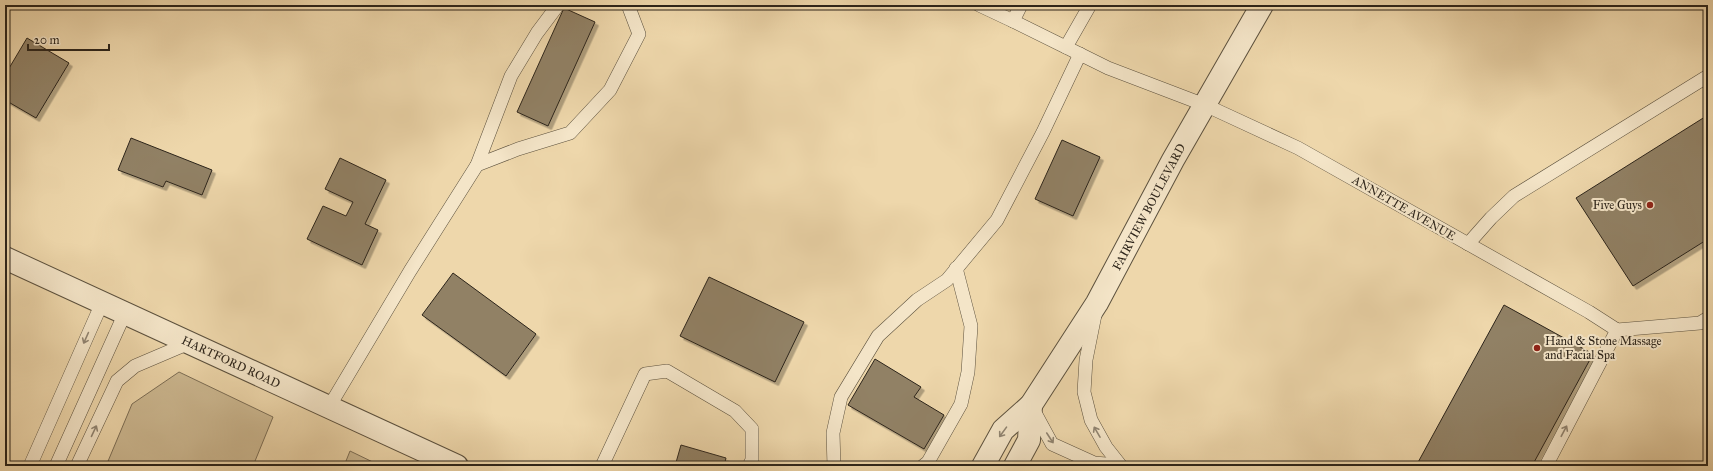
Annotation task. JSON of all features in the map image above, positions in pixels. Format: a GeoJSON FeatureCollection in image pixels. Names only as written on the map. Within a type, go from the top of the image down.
{"type":"FeatureCollection","features":[{"type":"Feature","properties":{"kind":"street","name":"FAIRVIEW BOULEVARD"},"geometry":{"type":"LineString","coordinates":[[983,466],[1003,430],[1030,405],[1097,303],[1173,160],[1262,5]]}},
{"type":"Feature","properties":{"kind":"street","name":"HARTFORD ROAD"},"geometry":{"type":"LineString","coordinates":[[5,258],[457,466]]}},
{"type":"Feature","properties":{"kind":"street"},"geometry":{"type":"LineString","coordinates":[[1016,466],[1029,440],[1030,405]]}},
{"type":"Feature","properties":{"kind":"lane"},"geometry":{"type":"LineString","coordinates":[[329,407],[414,265],[477,165],[511,76],[537,33],[558,5]]}},
{"type":"Feature","properties":{"kind":"lane"},"geometry":{"type":"LineString","coordinates":[[477,165],[518,149],[570,133],[610,90],[638,34],[628,5]]}},
{"type":"Feature","properties":{"kind":"lane","name":"ANNETTE AVENUE"},"geometry":{"type":"LineString","coordinates":[[979,5],[1108,68],[1205,106],[1298,148],[1468,244],[1491,218],[1514,196],[1708,76]]}},
{"type":"Feature","properties":{"kind":"lane"},"geometry":{"type":"LineString","coordinates":[[1013,21],[1021,5]]}},
{"type":"Feature","properties":{"kind":"lane"},"geometry":{"type":"LineString","coordinates":[[1066,47],[1090,5]]}},
{"type":"Feature","properties":{"kind":"lane"},"geometry":{"type":"LineString","coordinates":[[834,466],[834,433],[842,397],[878,336],[916,300],[947,280],[997,220],[1043,132],[1080,54]]}},
{"type":"Feature","properties":{"kind":"lane"},"geometry":{"type":"LineString","coordinates":[[1468,244],[1618,330],[1700,323],[1708,318]]}},
{"type":"Feature","properties":{"kind":"lane"},"geometry":{"type":"LineString","coordinates":[[923,466],[928,462],[961,404],[968,372],[971,326],[956,268]]}},
{"type":"Feature","properties":{"kind":"lane"},"geometry":{"type":"LineString","coordinates":[[30,466],[102,303]]}},
{"type":"Feature","properties":{"kind":"lane"},"geometry":{"type":"LineString","coordinates":[[1097,303],[1086,360],[1084,392],[1091,420],[1120,465]]}},
{"type":"Feature","properties":{"kind":"lane"},"geometry":{"type":"LineString","coordinates":[[56,466],[125,313]]}},
{"type":"Feature","properties":{"kind":"lane"},"geometry":{"type":"LineString","coordinates":[[1546,466],[1618,330]]}},
{"type":"Feature","properties":{"kind":"lane"},"geometry":{"type":"LineString","coordinates":[[77,466],[117,381],[135,366],[189,343]]}},
{"type":"Feature","properties":{"kind":"lane"},"geometry":{"type":"LineString","coordinates":[[602,466],[646,374],[667,371],[735,411],[752,429],[752,460],[749,466]]}},
{"type":"Feature","properties":{"kind":"lane"},"geometry":{"type":"LineString","coordinates":[[1030,405],[1052,444],[1094,463],[1120,465]]}},
{"type":"Feature","properties":{"kind":"shaded area"},"geometry":{"type":"Polygon","coordinates":[[[179,372],[273,417],[253,466],[106,466],[132,404],[179,372]]]}},
{"type":"Feature","properties":{"kind":"shaded area"},"geometry":{"type":"Polygon","coordinates":[[[350,451],[381,466],[344,466],[350,451]]]}},
{"type":"Feature","properties":{"kind":"building"},"geometry":{"type":"Polygon","coordinates":[[[564,8],[595,22],[548,126],[517,112],[564,8]]]}},
{"type":"Feature","properties":{"kind":"building"},"geometry":{"type":"Polygon","coordinates":[[[27,38],[69,63],[36,118],[5,100],[5,75],[27,38]]]}},
{"type":"Feature","properties":{"kind":"building"},"geometry":{"type":"Polygon","coordinates":[[[1708,115],[1708,239],[1633,286],[1576,198],[1708,115]]]}},
{"type":"Feature","properties":{"kind":"building"},"geometry":{"type":"Polygon","coordinates":[[[131,138],[212,170],[202,195],[166,181],[163,187],[118,170],[131,138]]]}},
{"type":"Feature","properties":{"kind":"building"},"geometry":{"type":"Polygon","coordinates":[[[1062,140],[1100,157],[1073,216],[1035,199],[1062,140]]]}},
{"type":"Feature","properties":{"kind":"building"},"geometry":{"type":"Polygon","coordinates":[[[340,158],[386,180],[365,224],[378,230],[362,265],[307,239],[323,206],[346,216],[353,202],[325,189],[340,158]]]}},
{"type":"Feature","properties":{"kind":"building"},"geometry":{"type":"Polygon","coordinates":[[[453,273],[536,334],[506,376],[422,315],[453,273]]]}},
{"type":"Feature","properties":{"kind":"building"},"geometry":{"type":"Polygon","coordinates":[[[709,277],[804,322],[775,382],[680,336],[709,277]]]}},
{"type":"Feature","properties":{"kind":"building"},"geometry":{"type":"Polygon","coordinates":[[[1504,305],[1593,354],[1532,466],[1416,466],[1504,305]]]}},
{"type":"Feature","properties":{"kind":"building"},"geometry":{"type":"Polygon","coordinates":[[[875,359],[921,387],[914,397],[944,415],[924,449],[848,405],[875,359]]]}},
{"type":"Feature","properties":{"kind":"building"},"geometry":{"type":"Polygon","coordinates":[[[681,445],[726,458],[724,466],[675,466],[681,445]]]}},
{"type":"Feature","properties":{"kind":"place","name":"Five Guys"},"geometry":{"type":"Point","coordinates":[1650,205]}},
{"type":"Feature","properties":{"kind":"place","name":"Hand & Stone Massage and Facial Spa"},"geometry":{"type":"Point","coordinates":[1537,348]}}]}
